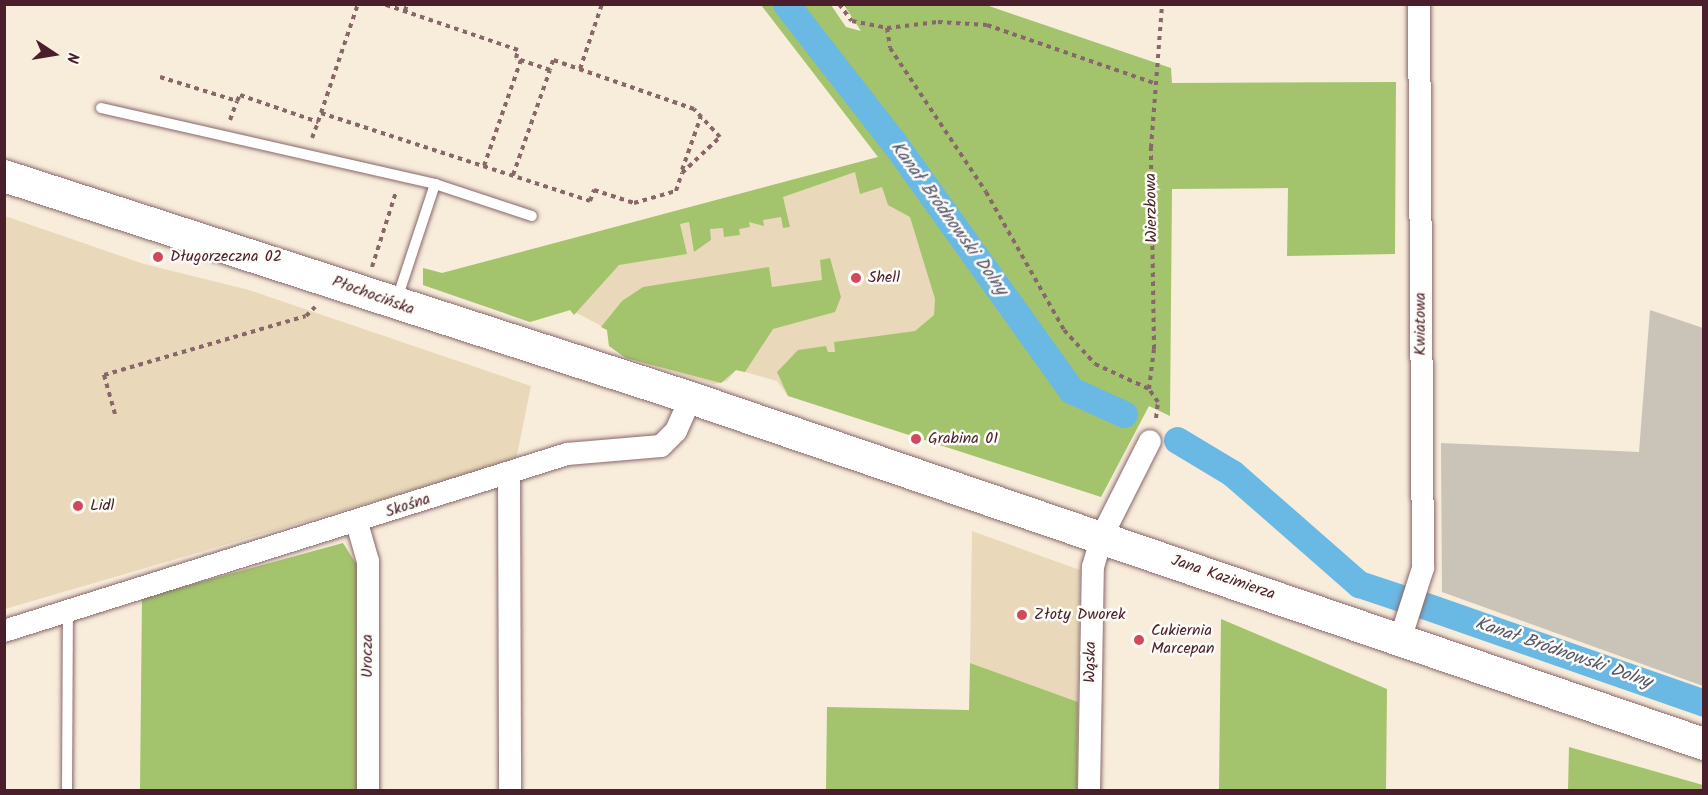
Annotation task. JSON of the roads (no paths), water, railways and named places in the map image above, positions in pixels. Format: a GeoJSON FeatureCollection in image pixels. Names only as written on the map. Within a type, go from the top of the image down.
{"type":"FeatureCollection","features":[{"type":"Feature","properties":{"kind":"main road","name":"Płochocińska"},"geometry":{"type":"LineString","coordinates":[[4,176],[266,256],[395,305],[742,416]]}},
{"type":"Feature","properties":{"kind":"main road","name":"Jana Kazimierza"},"geometry":{"type":"LineString","coordinates":[[742,416],[1102,536],[1704,744]]}},
{"type":"Feature","properties":{"kind":"street","name":"Kwiatowa"},"geometry":{"type":"LineString","coordinates":[[1401,640],[1422,568],[1419,4]]}},
{"type":"Feature","properties":{"kind":"street","name":"Skośna"},"geometry":{"type":"LineString","coordinates":[[4,631],[589,450],[661,446],[676,431],[691,398]]}},
{"type":"Feature","properties":{"kind":"street"},"geometry":{"type":"LineString","coordinates":[[1102,536],[1150,441]]}},
{"type":"Feature","properties":{"kind":"street"},"geometry":{"type":"LineString","coordinates":[[509,474],[510,790]]}},
{"type":"Feature","properties":{"kind":"street","name":"Urocza"},"geometry":{"type":"LineString","coordinates":[[357,523],[368,561],[368,790]]}},
{"type":"Feature","properties":{"kind":"street","name":"Wąska"},"geometry":{"type":"LineString","coordinates":[[1089,790],[1091,578],[1102,536]]}},
{"type":"Feature","properties":{"kind":"lane"},"geometry":{"type":"LineString","coordinates":[[101,108],[435,184],[532,216]]}},
{"type":"Feature","properties":{"kind":"lane"},"geometry":{"type":"LineString","coordinates":[[395,305],[435,184]]}},
{"type":"Feature","properties":{"kind":"lane"},"geometry":{"type":"LineString","coordinates":[[67,790],[68,612]]}},
{"type":"Feature","properties":{"kind":"waterway","name":"Kanał Bródnowski Dolny"},"geometry":{"type":"LineString","coordinates":[[786,4],[895,144],[1071,390],[1124,414]]}},
{"type":"Feature","properties":{"kind":"waterway","name":"Kanał Bródnowski Dolny"},"geometry":{"type":"LineString","coordinates":[[1177,440],[1232,473],[1359,584],[1404,599]]}},
{"type":"Feature","properties":{"kind":"waterway","name":"Kanał Bródnowski Dolny"},"geometry":{"type":"LineString","coordinates":[[1423,605],[1704,703]]}},
{"type":"Feature","properties":{"kind":"place","name":"Długorzeczna 02"},"geometry":{"type":"Point","coordinates":[158,257]}},
{"type":"Feature","properties":{"kind":"place","name":"Shell"},"geometry":{"type":"Point","coordinates":[856,278]}},
{"type":"Feature","properties":{"kind":"place","name":"Grabina 01"},"geometry":{"type":"Point","coordinates":[916,439]}},
{"type":"Feature","properties":{"kind":"place","name":"Lidl"},"geometry":{"type":"Point","coordinates":[78,506]}},
{"type":"Feature","properties":{"kind":"place","name":"Złoty Dworek"},"geometry":{"type":"Point","coordinates":[1022,615]}},
{"type":"Feature","properties":{"kind":"place","name":"Cukiernia Marcepan"},"geometry":{"type":"Point","coordinates":[1139,640]}}]}
